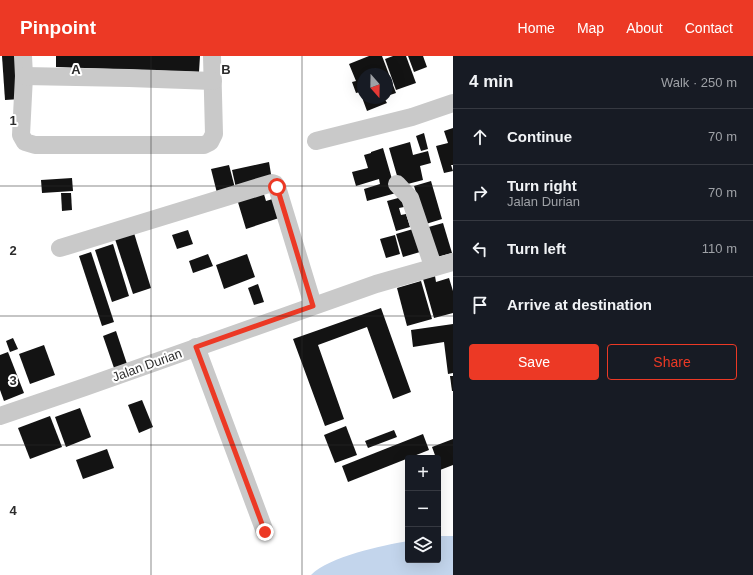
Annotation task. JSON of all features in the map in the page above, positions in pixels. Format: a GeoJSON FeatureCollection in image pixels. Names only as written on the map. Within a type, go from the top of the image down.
{"type":"FeatureCollection","features":[{"type":"Feature","properties":{"kind":"street"},"geometry":{"type":"LineString","coordinates":[[23,56],[24,76],[21,135],[26,142],[35,145],[204,145],[210,142],[214,134],[212,56]]}},
{"type":"Feature","properties":{"kind":"street"},"geometry":{"type":"LineString","coordinates":[[24,76],[213,81]]}},
{"type":"Feature","properties":{"kind":"street"},"geometry":{"type":"LineString","coordinates":[[316,141],[412,117],[453,103]]}},
{"type":"Feature","properties":{"kind":"street"},"geometry":{"type":"LineString","coordinates":[[60,248],[272,183],[277,187],[313,306]]}},
{"type":"Feature","properties":{"kind":"street"},"geometry":{"type":"LineString","coordinates":[[397,184],[410,198],[433,266]]}},
{"type":"Feature","properties":{"kind":"street","name":"Jalan Durian"},"geometry":{"type":"LineString","coordinates":[[0,416],[376,284],[433,266],[453,262]]}},
{"type":"Feature","properties":{"kind":"street"},"geometry":{"type":"LineString","coordinates":[[196,347],[265,532]]}},
{"type":"Feature","properties":{"kind":"water"},"geometry":{"type":"Polygon","coordinates":[[[441,536],[453,536],[453,575],[311,575],[330,562],[370,549],[405,542],[405,563],[441,563],[441,536]]]}},
{"type":"Feature","properties":{"kind":"building"},"geometry":{"type":"Polygon","coordinates":[[[2,56],[18,56],[21,99],[5,100],[2,56]]]}},
{"type":"Feature","properties":{"kind":"building"},"geometry":{"type":"Polygon","coordinates":[[[56,56],[200,56],[199,72],[56,67],[56,56]]]}},
{"type":"Feature","properties":{"kind":"building"},"geometry":{"type":"Polygon","coordinates":[[[369,56],[382,56],[387,68],[357,68],[356,93],[352,82],[356,81],[349,64],[369,56]]]}},
{"type":"Feature","properties":{"kind":"building"},"geometry":{"type":"Polygon","coordinates":[[[393,56],[406,56],[416,83],[396,90],[393,82],[393,68],[388,68],[385,59],[393,56]]]}},
{"type":"Feature","properties":{"kind":"building"},"geometry":{"type":"Polygon","coordinates":[[[408,56],[423,56],[427,67],[414,72],[408,56]]]}},
{"type":"Feature","properties":{"kind":"building"},"geometry":{"type":"Polygon","coordinates":[[[393,85],[396,93],[393,94],[393,85]]]}},
{"type":"Feature","properties":{"kind":"building"},"geometry":{"type":"Polygon","coordinates":[[[364,104],[384,104],[367,111],[364,104]]]}},
{"type":"Feature","properties":{"kind":"building"},"geometry":{"type":"Polygon","coordinates":[[[453,128],[453,165],[451,165],[453,171],[444,173],[436,146],[448,143],[444,131],[453,128]]]}},
{"type":"Feature","properties":{"kind":"building"},"geometry":{"type":"Polygon","coordinates":[[[424,133],[428,149],[421,151],[416,136],[424,133]]]}},
{"type":"Feature","properties":{"kind":"building"},"geometry":{"type":"Polygon","coordinates":[[[410,142],[413,155],[428,151],[431,163],[420,166],[423,180],[400,186],[389,148],[410,142]]]}},
{"type":"Feature","properties":{"kind":"building"},"geometry":{"type":"Polygon","coordinates":[[[383,148],[396,193],[367,201],[364,189],[380,184],[379,179],[356,186],[352,172],[368,168],[364,155],[383,148]]]}},
{"type":"Feature","properties":{"kind":"building"},"geometry":{"type":"Polygon","coordinates":[[[269,162],[272,180],[236,188],[232,170],[269,162]]]}},
{"type":"Feature","properties":{"kind":"building"},"geometry":{"type":"Polygon","coordinates":[[[229,165],[235,188],[217,193],[211,169],[229,165]]]}},
{"type":"Feature","properties":{"kind":"building"},"geometry":{"type":"Polygon","coordinates":[[[72,178],[73,191],[42,193],[41,180],[72,178]]]}},
{"type":"Feature","properties":{"kind":"building"},"geometry":{"type":"Polygon","coordinates":[[[431,181],[442,219],[426,224],[414,186],[431,181]]]}},
{"type":"Feature","properties":{"kind":"building"},"geometry":{"type":"Polygon","coordinates":[[[263,191],[266,201],[276,198],[282,217],[246,229],[237,199],[263,191]]]}},
{"type":"Feature","properties":{"kind":"building"},"geometry":{"type":"Polygon","coordinates":[[[61,193],[71,193],[72,210],[62,211],[61,193]]]}},
{"type":"Feature","properties":{"kind":"building"},"geometry":{"type":"Polygon","coordinates":[[[402,197],[404,207],[399,208],[401,215],[406,214],[410,227],[396,231],[387,201],[402,197]]]}},
{"type":"Feature","properties":{"kind":"building"},"geometry":{"type":"Polygon","coordinates":[[[443,223],[452,253],[433,258],[425,228],[443,223]]]}},
{"type":"Feature","properties":{"kind":"building"},"geometry":{"type":"Polygon","coordinates":[[[413,229],[420,252],[403,257],[396,234],[413,229]]]}},
{"type":"Feature","properties":{"kind":"building"},"geometry":{"type":"Polygon","coordinates":[[[188,230],[193,244],[177,249],[172,235],[188,230]]]}},
{"type":"Feature","properties":{"kind":"building"},"geometry":{"type":"Polygon","coordinates":[[[134,233],[151,288],[133,294],[115,239],[134,233]]]}},
{"type":"Feature","properties":{"kind":"building"},"geometry":{"type":"Polygon","coordinates":[[[395,235],[400,254],[386,258],[380,239],[395,235]]]}},
{"type":"Feature","properties":{"kind":"building"},"geometry":{"type":"Polygon","coordinates":[[[113,244],[129,296],[112,302],[95,250],[113,244]]]}},
{"type":"Feature","properties":{"kind":"building"},"geometry":{"type":"Polygon","coordinates":[[[91,252],[114,322],[102,326],[79,256],[91,252]]]}},
{"type":"Feature","properties":{"kind":"building"},"geometry":{"type":"Polygon","coordinates":[[[208,254],[213,266],[193,273],[189,261],[208,254]]]}},
{"type":"Feature","properties":{"kind":"building"},"geometry":{"type":"Polygon","coordinates":[[[247,254],[255,277],[224,289],[216,265],[247,254]]]}},
{"type":"Feature","properties":{"kind":"building"},"geometry":{"type":"Polygon","coordinates":[[[435,276],[436,282],[449,278],[453,291],[453,313],[434,318],[423,279],[435,276]]]}},
{"type":"Feature","properties":{"kind":"building"},"geometry":{"type":"Polygon","coordinates":[[[421,281],[432,319],[407,326],[397,288],[421,281]]]}},
{"type":"Feature","properties":{"kind":"building"},"geometry":{"type":"Polygon","coordinates":[[[258,284],[264,302],[254,305],[248,288],[258,284]]]}},
{"type":"Feature","properties":{"kind":"building"},"geometry":{"type":"Polygon","coordinates":[[[381,308],[411,392],[393,399],[367,327],[318,345],[344,419],[325,426],[293,339],[381,308]]]}},
{"type":"Feature","properties":{"kind":"building"},"geometry":{"type":"Polygon","coordinates":[[[453,324],[453,373],[448,374],[444,342],[413,347],[411,330],[453,324]]]}},
{"type":"Feature","properties":{"kind":"building"},"geometry":{"type":"Polygon","coordinates":[[[116,331],[127,364],[114,368],[103,336],[116,331]]]}},
{"type":"Feature","properties":{"kind":"building"},"geometry":{"type":"Polygon","coordinates":[[[13,338],[18,349],[10,352],[6,341],[13,338]]]}},
{"type":"Feature","properties":{"kind":"building"},"geometry":{"type":"Polygon","coordinates":[[[44,345],[55,375],[30,384],[19,354],[44,345]]]}},
{"type":"Feature","properties":{"kind":"building"},"geometry":{"type":"Polygon","coordinates":[[[8,352],[24,393],[4,401],[0,390],[0,355],[8,352]]]}},
{"type":"Feature","properties":{"kind":"building"},"geometry":{"type":"Polygon","coordinates":[[[450,376],[453,376],[453,391],[452,391],[450,376]]]}},
{"type":"Feature","properties":{"kind":"building"},"geometry":{"type":"Polygon","coordinates":[[[142,400],[153,427],[139,433],[128,405],[142,400]]]}},
{"type":"Feature","properties":{"kind":"building"},"geometry":{"type":"Polygon","coordinates":[[[80,408],[91,437],[66,447],[55,417],[80,408]]]}},
{"type":"Feature","properties":{"kind":"building"},"geometry":{"type":"Polygon","coordinates":[[[50,416],[62,447],[30,459],[18,428],[50,416]]]}},
{"type":"Feature","properties":{"kind":"building"},"geometry":{"type":"Polygon","coordinates":[[[346,426],[357,455],[335,463],[324,435],[346,426]]]}},
{"type":"Feature","properties":{"kind":"building"},"geometry":{"type":"Polygon","coordinates":[[[394,430],[397,437],[368,448],[365,441],[394,430]]]}},
{"type":"Feature","properties":{"kind":"building"},"geometry":{"type":"Polygon","coordinates":[[[423,434],[429,450],[416,455],[405,455],[405,459],[348,482],[342,466],[423,434]]]}},
{"type":"Feature","properties":{"kind":"building"},"geometry":{"type":"Polygon","coordinates":[[[453,439],[453,465],[441,470],[441,455],[435,455],[432,447],[453,439]]]}},
{"type":"Feature","properties":{"kind":"building"},"geometry":{"type":"Polygon","coordinates":[[[107,449],[114,468],[83,479],[76,460],[107,449]]]}},
{"type":"Feature","properties":{"kind":"route"},"geometry":{"type":"LineString","coordinates":[[265,532],[196,347],[313,306],[277,187]]}}]}
